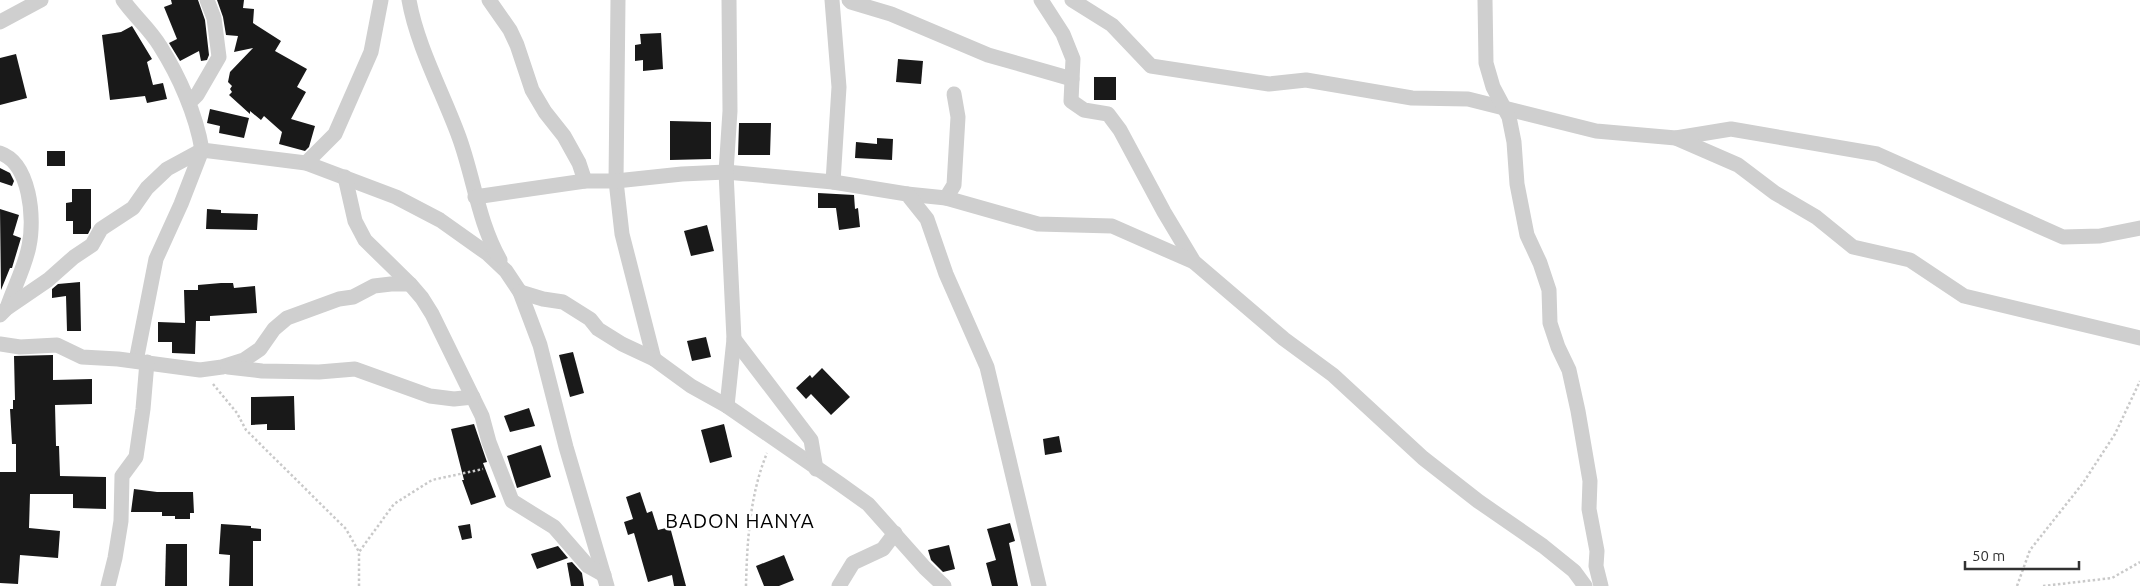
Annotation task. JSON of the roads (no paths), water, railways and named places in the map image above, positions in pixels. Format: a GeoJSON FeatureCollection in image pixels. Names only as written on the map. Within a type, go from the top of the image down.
{"type":"FeatureCollection","features":[{"type":"Feature","properties":{"kind":"street"},"geometry":{"type":"LineString","coordinates":[[4,15],[41,0]]}},
{"type":"Feature","properties":{"kind":"street"},"geometry":{"type":"LineString","coordinates":[[108,586],[121,522],[122,476],[136,457],[143,409],[142,362],[156,259],[202,150],[186,95],[160,44],[132,14],[124,0]]}},
{"type":"Feature","properties":{"kind":"street"},"geometry":{"type":"LineString","coordinates":[[186,95],[193,99],[197,95],[219,56],[214,18],[207,0]]}},
{"type":"Feature","properties":{"kind":"street"},"geometry":{"type":"LineString","coordinates":[[306,163],[335,134],[348,108],[371,52],[381,0]]}},
{"type":"Feature","properties":{"kind":"street"},"geometry":{"type":"LineString","coordinates":[[409,0],[422,43],[459,137],[475,197],[491,244],[520,292],[540,345],[566,447],[606,580]]}},
{"type":"Feature","properties":{"kind":"street"},"geometry":{"type":"LineString","coordinates":[[489,0],[513,38],[532,90],[545,112],[564,136],[579,163],[585,180]]}},
{"type":"Feature","properties":{"kind":"street"},"geometry":{"type":"LineString","coordinates":[[618,0],[616,181],[622,234],[654,359]]}},
{"type":"Feature","properties":{"kind":"street"},"geometry":{"type":"LineString","coordinates":[[727,406],[734,339],[726,172],[730,111],[729,0]]}},
{"type":"Feature","properties":{"kind":"street"},"geometry":{"type":"LineString","coordinates":[[832,0],[839,87],[833,182]]}},
{"type":"Feature","properties":{"kind":"street"},"geometry":{"type":"LineString","coordinates":[[849,0],[891,14],[988,55],[1072,79]]}},
{"type":"Feature","properties":{"kind":"street"},"geometry":{"type":"LineString","coordinates":[[1041,0],[1063,34],[1073,59],[1071,101],[1084,110],[1108,114],[1120,130],[1164,212],[1194,262]]}},
{"type":"Feature","properties":{"kind":"street"},"geometry":{"type":"LineString","coordinates":[[1072,0],[1112,25],[1151,66],[1269,84],[1306,80],[1412,98],[1468,99],[1596,131],[1676,138],[1731,130],[1877,154],[2063,237],[2100,236],[2140,228]]}},
{"type":"Feature","properties":{"kind":"street"},"geometry":{"type":"LineString","coordinates":[[1485,0],[1486,63],[1493,87],[1509,117],[1514,142],[1517,184],[1528,235],[1549,290],[1550,323],[1558,347],[1570,370],[1590,481],[1589,509],[1597,551],[1596,566],[1601,586]]}},
{"type":"Feature","properties":{"kind":"street"},"geometry":{"type":"LineString","coordinates":[[946,198],[954,184],[958,117],[954,94]]}},
{"type":"Feature","properties":{"kind":"street"},"geometry":{"type":"LineString","coordinates":[[1676,138],[1738,165],[1775,193],[1816,217],[1853,247],[1910,260],[1964,296],[2140,338]]}},
{"type":"Feature","properties":{"kind":"street"},"geometry":{"type":"LineString","coordinates":[[3,311],[48,280],[74,257],[92,245],[101,229],[133,208],[147,188],[167,168],[202,150],[306,163],[396,197],[440,220],[488,254],[506,271]]}},
{"type":"Feature","properties":{"kind":"street"},"geometry":{"type":"LineString","coordinates":[[0,152],[8,155],[20,168],[26,184],[31,221],[29,245],[3,311]]}},
{"type":"Feature","properties":{"kind":"street"},"geometry":{"type":"LineString","coordinates":[[475,197],[585,180],[616,181],[682,174],[726,172],[833,182],[907,194],[946,198],[1038,224],[1112,226],[1194,262],[1284,339],[1333,375],[1423,458],[1478,501],[1543,546],[1574,571],[1585,586]]}},
{"type":"Feature","properties":{"kind":"street"},"geometry":{"type":"LineString","coordinates":[[345,177],[355,221],[365,240],[410,284],[432,314],[482,416],[498,467],[512,501],[554,527],[588,566],[606,580]]}},
{"type":"Feature","properties":{"kind":"street"},"geometry":{"type":"LineString","coordinates":[[907,194],[927,219],[946,274],[987,367],[1039,586]]}},
{"type":"Feature","properties":{"kind":"street"},"geometry":{"type":"LineString","coordinates":[[0,344],[20,347],[57,345],[82,357],[142,362],[200,370],[222,367],[244,360],[260,349],[274,329],[287,318],[339,299],[353,297],[374,286],[410,284]]}},
{"type":"Feature","properties":{"kind":"street"},"geometry":{"type":"LineString","coordinates":[[520,292],[543,299],[563,302],[590,319],[598,329],[622,344],[654,359],[691,386],[727,406],[773,440],[868,504],[925,568],[944,586]]}},
{"type":"Feature","properties":{"kind":"street"},"geometry":{"type":"LineString","coordinates":[[734,339],[811,440],[816,469]]}},
{"type":"Feature","properties":{"kind":"street"},"geometry":{"type":"LineString","coordinates":[[222,367],[319,372],[355,369],[430,396],[454,399],[473,397]]}},
{"type":"Feature","properties":{"kind":"street"},"geometry":{"type":"LineString","coordinates":[[839,586],[853,562],[883,549],[895,533]]}},
{"type":"Feature","properties":{"kind":"district","name":"BADON HANYA"},"geometry":{"type":"Point","coordinates":[740,521]}}]}
